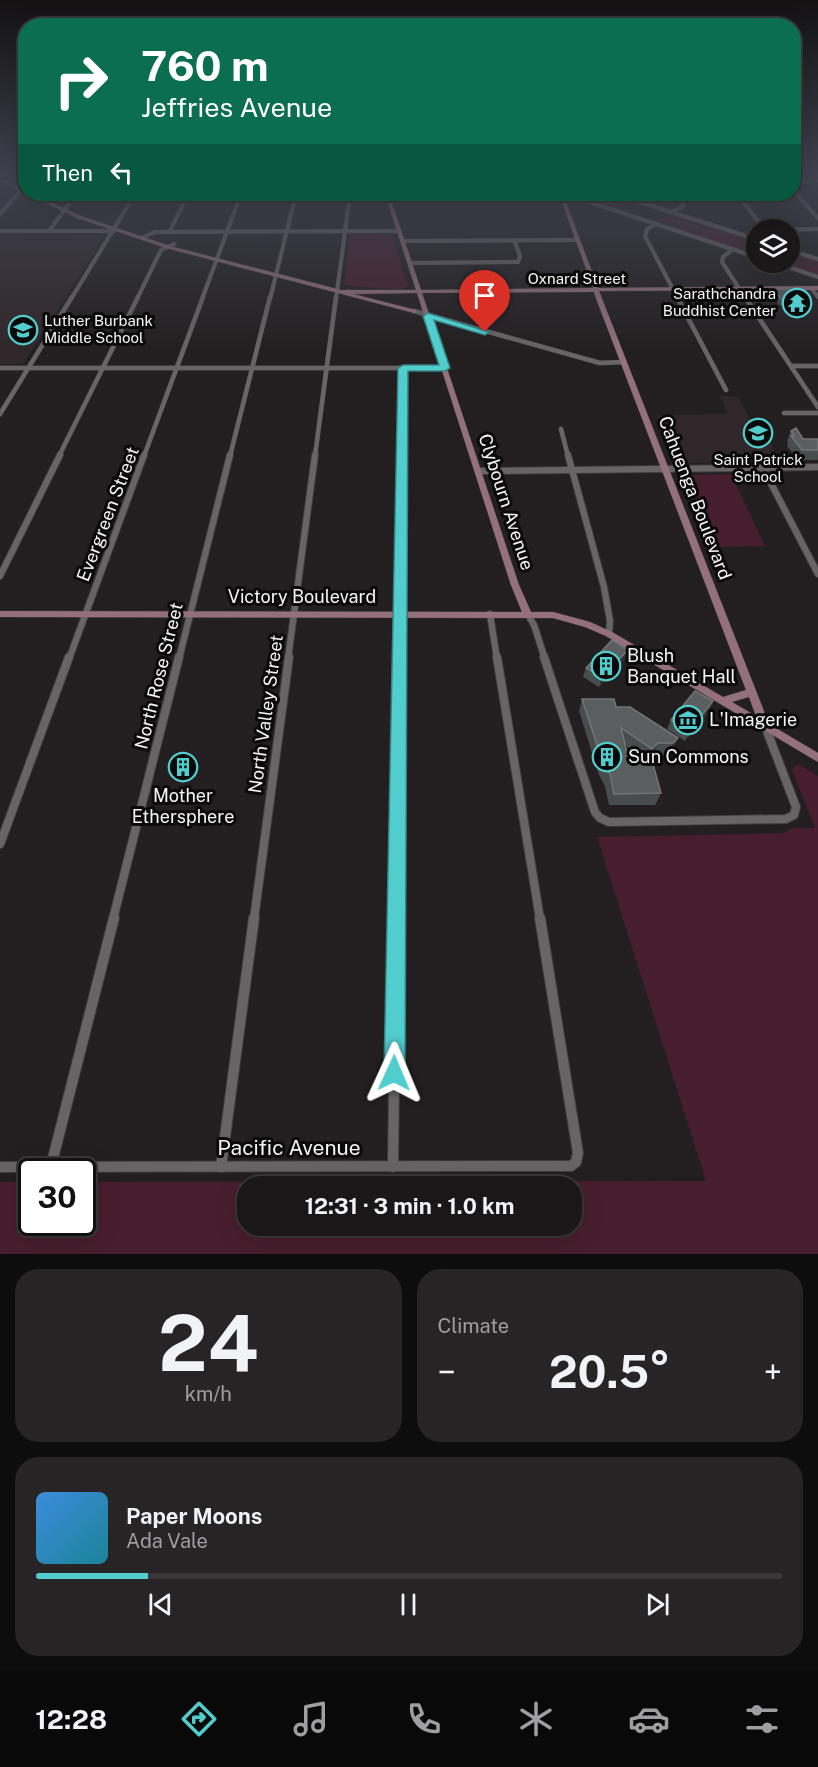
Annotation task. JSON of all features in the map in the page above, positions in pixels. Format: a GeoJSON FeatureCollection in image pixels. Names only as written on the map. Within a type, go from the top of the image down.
{"type":"FeatureCollection","features":[{"type":"Feature","properties":{"kind":"main road"},"geometry":{"type":"LineString","coordinates":[[138,235],[145,236]]}},
{"type":"Feature","properties":{"kind":"main road"},"geometry":{"type":"LineString","coordinates":[[139,235],[414,311]]}},
{"type":"Feature","properties":{"kind":"main road","name":"Clybourn Avenue"},"geometry":{"type":"LineString","coordinates":[[400,235],[515,585],[527,613]]}},
{"type":"Feature","properties":{"kind":"main road","name":"Cahuenga Boulevard"},"geometry":{"type":"LineString","coordinates":[[576,235],[765,726]]}},
{"type":"Feature","properties":{"kind":"main road","name":"Oxnard Street"},"geometry":{"type":"LineString","coordinates":[[355,292],[815,289]]}},
{"type":"Feature","properties":{"kind":"main road"},"geometry":{"type":"LineString","coordinates":[[337,290],[355,292],[409,307],[414,311]]}},
{"type":"Feature","properties":{"kind":"main road","name":"Victory Boulevard"},"geometry":{"type":"LineString","coordinates":[[0,614],[527,613],[553,615],[609,634],[818,758]]}},
{"type":"Feature","properties":{"kind":"main road"},"geometry":{"type":"LineString","coordinates":[[723,701],[751,692]]}},
{"type":"Feature","properties":{"kind":"street"},"geometry":{"type":"LineString","coordinates":[[0,414],[110,235]]}},
{"type":"Feature","properties":{"kind":"street","name":"Evergreen Street"},"geometry":{"type":"LineString","coordinates":[[0,844],[3,826],[86,614],[227,235]]}},
{"type":"Feature","properties":{"kind":"street","name":"North Rose Street"},"geometry":{"type":"LineString","coordinates":[[53,1158],[285,235]]}},
{"type":"Feature","properties":{"kind":"street","name":"North Valley Street"},"geometry":{"type":"LineString","coordinates":[[221,1167],[345,235]]}},
{"type":"Feature","properties":{"kind":"street"},"geometry":{"type":"LineString","coordinates":[[645,235],[726,390]]}},
{"type":"Feature","properties":{"kind":"street"},"geometry":{"type":"LineString","coordinates":[[689,235],[746,253]]}},
{"type":"Feature","properties":{"kind":"street"},"geometry":{"type":"LineString","coordinates":[[410,263],[518,262],[520,256],[514,240]]}},
{"type":"Feature","properties":{"kind":"street"},"geometry":{"type":"LineString","coordinates":[[402,241],[578,240]]}},
{"type":"Feature","properties":{"kind":"street"},"geometry":{"type":"LineString","coordinates":[[0,576],[161,250],[171,245]]}},
{"type":"Feature","properties":{"kind":"street"},"geometry":{"type":"LineString","coordinates":[[734,249],[723,257],[722,262],[818,407]]}},
{"type":"Feature","properties":{"kind":"street"},"geometry":{"type":"LineString","coordinates":[[800,253],[818,259]]}},
{"type":"Feature","properties":{"kind":"street"},"geometry":{"type":"LineString","coordinates":[[800,271],[818,277]]}},
{"type":"Feature","properties":{"kind":"street"},"geometry":{"type":"LineString","coordinates":[[815,289],[818,297]]}},
{"type":"Feature","properties":{"kind":"street"},"geometry":{"type":"LineString","coordinates":[[414,311],[600,363],[624,362]]}},
{"type":"Feature","properties":{"kind":"street"},"geometry":{"type":"LineString","coordinates":[[792,366],[818,366]]}},
{"type":"Feature","properties":{"kind":"street"},"geometry":{"type":"LineString","coordinates":[[0,368],[445,368]]}},
{"type":"Feature","properties":{"kind":"street"},"geometry":{"type":"LineString","coordinates":[[393,1167],[403,368]]}},
{"type":"Feature","properties":{"kind":"street"},"geometry":{"type":"LineString","coordinates":[[784,413],[818,413]]}},
{"type":"Feature","properties":{"kind":"street"},"geometry":{"type":"LineString","coordinates":[[561,429],[604,587],[610,621],[609,634]]}},
{"type":"Feature","properties":{"kind":"street"},"geometry":{"type":"LineString","coordinates":[[479,471],[818,467]]}},
{"type":"Feature","properties":{"kind":"street"},"geometry":{"type":"LineString","coordinates":[[763,468],[818,574]]}},
{"type":"Feature","properties":{"kind":"street","name":"Clybourn Avenue"},"geometry":{"type":"LineString","coordinates":[[527,613],[534,625],[595,812],[600,818],[609,822],[786,819],[794,815]]}},
{"type":"Feature","properties":{"kind":"street","name":"Pacific Avenue"},"geometry":{"type":"LineString","coordinates":[[96,1166],[571,1166],[576,1162],[578,1153],[490,614]]}},
{"type":"Feature","properties":{"kind":"street","name":"Cahuenga Boulevard"},"geometry":{"type":"LineString","coordinates":[[765,726],[796,807],[794,815]]}},
{"type":"Feature","properties":{"kind":"street","name":"Pacific Avenue"},"geometry":{"type":"LineString","coordinates":[[0,1167],[18,1167]]}},
{"type":"Feature","properties":{"kind":"shaded area","name":"Luther Burbank Middle School"},"geometry":{"type":"Polygon","coordinates":[[[0,235],[105,235],[23,364],[0,364],[0,235]]]}},
{"type":"Feature","properties":{"kind":"shaded area"},"geometry":{"type":"Polygon","coordinates":[[[350,235],[393,236],[408,286],[400,290],[344,285],[350,235]]]}},
{"type":"Feature","properties":{"kind":"shaded area"},"geometry":{"type":"Polygon","coordinates":[[[694,235],[733,235],[746,239],[746,252],[694,235]]]}},
{"type":"Feature","properties":{"kind":"shaded area"},"geometry":{"type":"Polygon","coordinates":[[[800,255],[818,261],[818,276],[800,270],[800,255]]]}},
{"type":"Feature","properties":{"kind":"shaded area"},"geometry":{"type":"Polygon","coordinates":[[[720,396],[738,397],[750,419],[758,420],[775,451],[770,451],[776,462],[681,463],[675,460],[657,415],[728,414],[720,396]]]}},
{"type":"Feature","properties":{"kind":"shaded area"},"geometry":{"type":"Polygon","coordinates":[[[731,474],[765,546],[712,547],[684,475],[731,474]]]}},
{"type":"Feature","properties":{"kind":"shaded area"},"geometry":{"type":"Polygon","coordinates":[[[796,765],[818,776],[818,1254],[0,1254],[0,1182],[18,1182],[18,1236],[96,1236],[96,1182],[237,1182],[237,1236],[582,1236],[582,1181],[706,1181],[597,837],[784,833],[792,828],[815,828],[792,770],[796,765]]]}},
{"type":"Feature","properties":{"kind":"building"},"geometry":{"type":"Polygon","coordinates":[[[797,289],[806,300],[781,299],[775,290],[797,289]]]}},
{"type":"Feature","properties":{"kind":"building"},"geometry":{"type":"Polygon","coordinates":[[[796,428],[803,439],[818,439],[818,450],[802,450],[791,436],[794,436],[791,431],[796,428]]]}},
{"type":"Feature","properties":{"kind":"building"},"geometry":{"type":"Polygon","coordinates":[[[612,640],[628,650],[602,677],[586,668],[612,640]]]}},
{"type":"Feature","properties":{"kind":"building","name":"L'Imagerie"},"geometry":{"type":"Polygon","coordinates":[[[695,691],[713,701],[689,732],[671,720],[695,691]]]}},
{"type":"Feature","properties":{"kind":"building"},"geometry":{"type":"Polygon","coordinates":[[[582,699],[614,699],[616,707],[630,707],[678,738],[673,743],[658,743],[652,749],[621,728],[630,765],[653,764],[661,793],[614,794],[610,774],[603,763],[582,699]]]}},
{"type":"Feature","properties":{"kind":"building","name":"Mother Ethersphere"},"geometry":{"type":"Polygon","coordinates":[[[174,757],[192,758],[190,770],[173,771],[174,757]]]}},
{"type":"Feature","properties":{"kind":"place","name":"Sarathchandra Buddhist Center"},"geometry":{"type":"Point","coordinates":[797,303]}},
{"type":"Feature","properties":{"kind":"place","name":"Luther Burbank Middle School"},"geometry":{"type":"Point","coordinates":[23,330]}},
{"type":"Feature","properties":{"kind":"place","name":"Saint Patrick School"},"geometry":{"type":"Point","coordinates":[758,433]}},
{"type":"Feature","properties":{"kind":"place","name":"Blush Banquet Hall"},"geometry":{"type":"Point","coordinates":[606,666]}},
{"type":"Feature","properties":{"kind":"place","name":"L'Imagerie"},"geometry":{"type":"Point","coordinates":[688,720]}},
{"type":"Feature","properties":{"kind":"place","name":"Sun Commons"},"geometry":{"type":"Point","coordinates":[607,757]}},
{"type":"Feature","properties":{"kind":"place","name":"Mother Ethersphere"},"geometry":{"type":"Point","coordinates":[183,767]}},
{"type":"Feature","properties":{"kind":"route"},"geometry":{"type":"LineString","coordinates":[[394,1073],[403,368],[445,368],[428,316],[485,332]]}}]}
